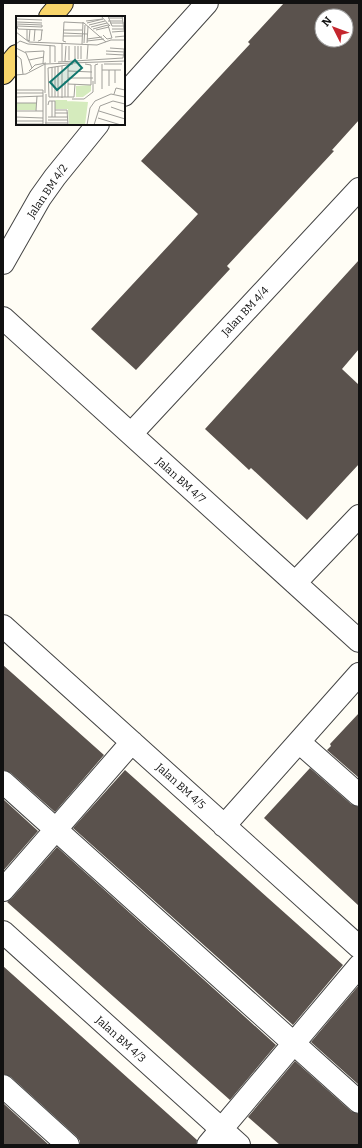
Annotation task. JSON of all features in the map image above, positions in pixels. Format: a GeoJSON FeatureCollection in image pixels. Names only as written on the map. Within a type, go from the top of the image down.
{"type":"FeatureCollection","features":[{"type":"Feature","properties":{"kind":"main road"},"geometry":{"type":"LineString","coordinates":[[51,16],[62,3]]}},
{"type":"Feature","properties":{"kind":"main road"},"geometry":{"type":"LineString","coordinates":[[3,73],[16,57]]}},
{"type":"Feature","properties":{"kind":"street"},"geometry":{"type":"LineString","coordinates":[[125,94],[207,3]]}},
{"type":"Feature","properties":{"kind":"street","name":"Jalan BM 4/2"},"geometry":{"type":"LineString","coordinates":[[3,263],[40,198],[97,125]]}},
{"type":"Feature","properties":{"kind":"street","name":"Jalan BM 4/4"},"geometry":{"type":"LineString","coordinates":[[131,434],[359,188]]}},
{"type":"Feature","properties":{"kind":"street","name":"Jalan BM 4/7"},"geometry":{"type":"LineString","coordinates":[[3,318],[359,642]]}},
{"type":"Feature","properties":{"kind":"street"},"geometry":{"type":"LineString","coordinates":[[295,583],[359,516]]}},
{"type":"Feature","properties":{"kind":"street","name":"Jalan BM 4/5"},"geometry":{"type":"LineString","coordinates":[[3,626],[359,947]]}},
{"type":"Feature","properties":{"kind":"street"},"geometry":{"type":"LineString","coordinates":[[224,826],[359,674]]}},
{"type":"Feature","properties":{"kind":"street"},"geometry":{"type":"LineString","coordinates":[[3,890],[132,742]]}},
{"type":"Feature","properties":{"kind":"street"},"geometry":{"type":"LineString","coordinates":[[299,742],[359,795]]}},
{"type":"Feature","properties":{"kind":"street"},"geometry":{"type":"LineString","coordinates":[[3,782],[359,1102]]}},
{"type":"Feature","properties":{"kind":"street","name":"Jalan BM 4/3"},"geometry":{"type":"LineString","coordinates":[[3,932],[214,1137],[239,1145]]}},
{"type":"Feature","properties":{"kind":"street"},"geometry":{"type":"LineString","coordinates":[[214,1137],[359,966]]}},
{"type":"Feature","properties":{"kind":"street"},"geometry":{"type":"LineString","coordinates":[[3,1086],[68,1145]]}},
{"type":"Feature","properties":{"kind":"building"},"geometry":{"type":"Polygon","coordinates":[[[284,3],[359,3],[359,120],[332,150],[334,151],[227,266],[230,269],[136,370],[91,329],[198,214],[141,161],[250,44],[248,42],[284,3]]]}},
{"type":"Feature","properties":{"kind":"building"},"geometry":{"type":"Polygon","coordinates":[[[359,260],[359,349],[342,369],[359,385],[359,464],[307,520],[251,468],[249,470],[205,429],[359,260]]]}},
{"type":"Feature","properties":{"kind":"building"},"geometry":{"type":"Polygon","coordinates":[[[3,665],[104,755],[55,812],[11,773],[3,770],[3,665]]]}},
{"type":"Feature","properties":{"kind":"building"},"geometry":{"type":"Polygon","coordinates":[[[359,713],[359,778],[327,750],[331,746],[330,744],[359,713]]]}},
{"type":"Feature","properties":{"kind":"building"},"geometry":{"type":"Polygon","coordinates":[[[310,768],[351,804],[359,807],[359,906],[264,818],[310,768]]]}},
{"type":"Feature","properties":{"kind":"building"},"geometry":{"type":"Polygon","coordinates":[[[125,770],[343,965],[293,1025],[73,828],[125,770]]]}},
{"type":"Feature","properties":{"kind":"building"},"geometry":{"type":"Polygon","coordinates":[[[3,799],[38,831],[3,871],[3,799]]]}},
{"type":"Feature","properties":{"kind":"building"},"geometry":{"type":"Polygon","coordinates":[[[57,847],[276,1045],[230,1100],[7,902],[57,847]]]}},
{"type":"Feature","properties":{"kind":"building"},"geometry":{"type":"Polygon","coordinates":[[[3,966],[197,1140],[196,1145],[80,1145],[80,1141],[76,1136],[11,1077],[3,1074],[3,966]]]}},
{"type":"Feature","properties":{"kind":"building"},"geometry":{"type":"Polygon","coordinates":[[[359,985],[359,1085],[311,1042],[359,985]]]}},
{"type":"Feature","properties":{"kind":"building"},"geometry":{"type":"Polygon","coordinates":[[[295,1061],[351,1111],[359,1114],[359,1145],[280,1145],[248,1117],[295,1061]]]}},
{"type":"Feature","properties":{"kind":"building"},"geometry":{"type":"Polygon","coordinates":[[[3,1103],[49,1145],[3,1145],[3,1103]]]}}]}
